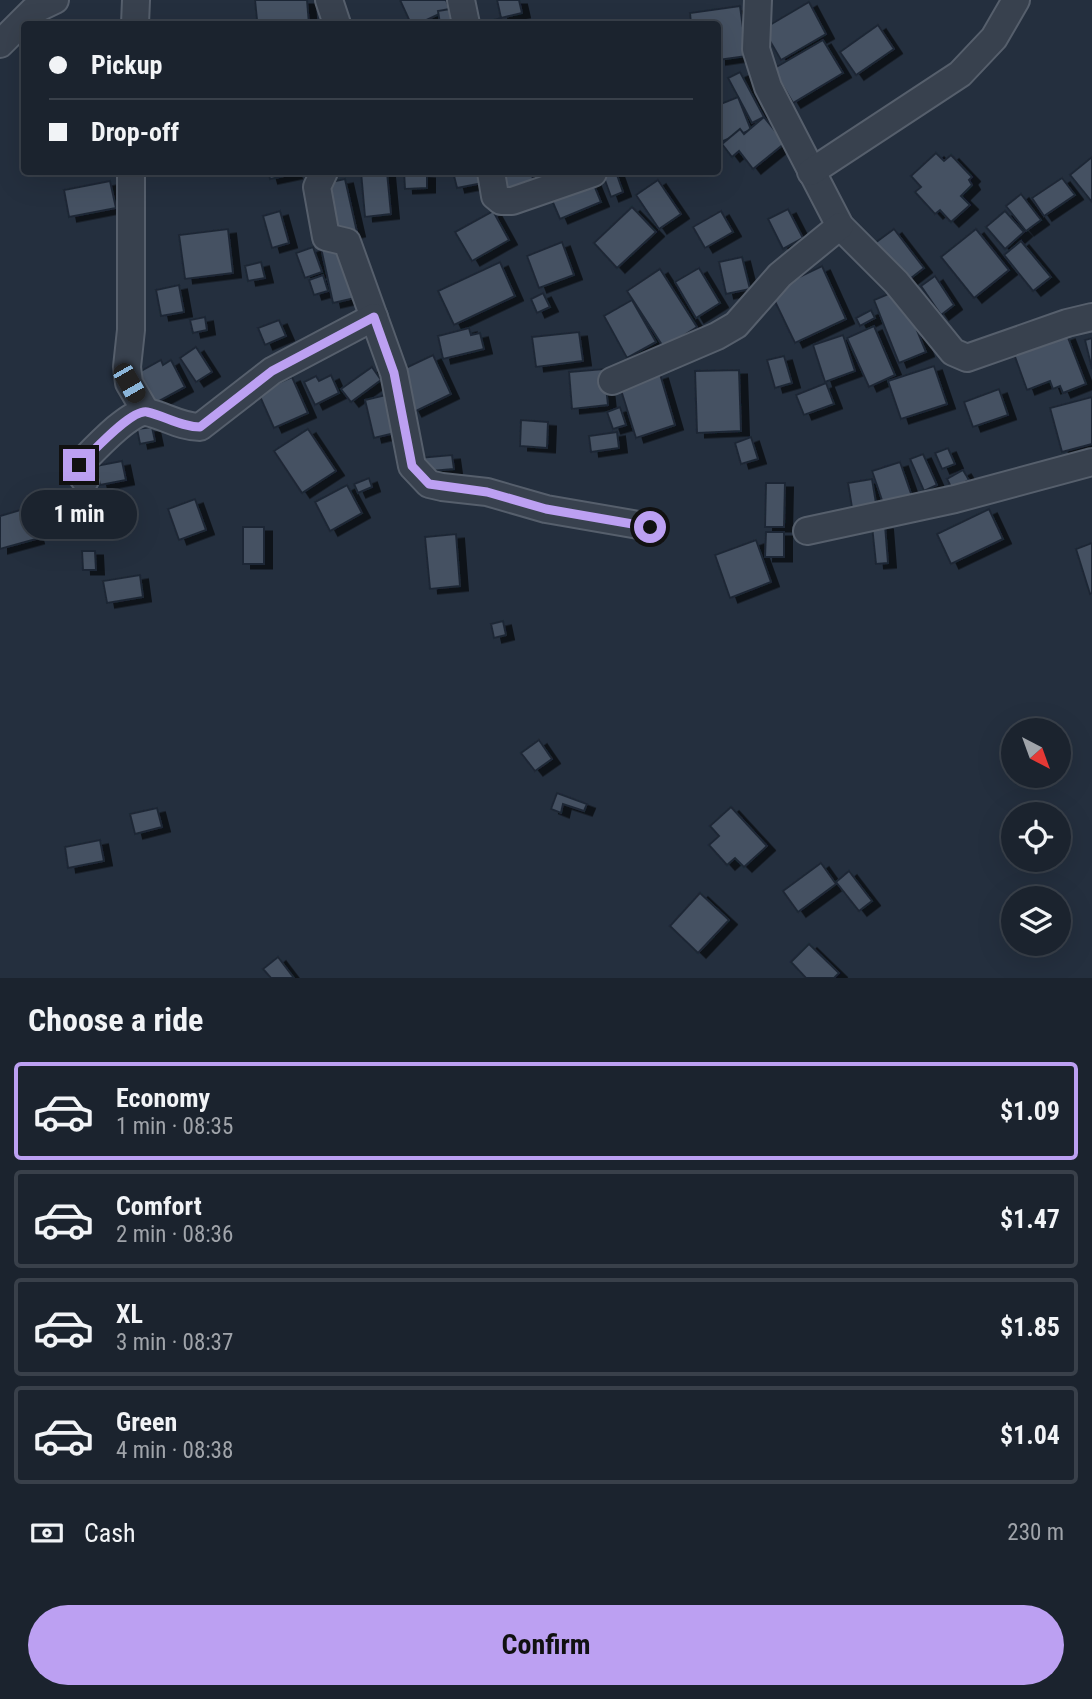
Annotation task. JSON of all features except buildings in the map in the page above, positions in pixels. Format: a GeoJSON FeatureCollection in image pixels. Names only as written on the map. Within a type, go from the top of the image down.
{"type":"FeatureCollection","features":[{"type":"Feature","properties":{"kind":"street"},"geometry":{"type":"LineString","coordinates":[[23,21],[34,10],[55,0]]}},
{"type":"Feature","properties":{"kind":"street"},"geometry":{"type":"LineString","coordinates":[[135,21],[136,0]]}},
{"type":"Feature","properties":{"kind":"street"},"geometry":{"type":"LineString","coordinates":[[329,0],[336,21]]}},
{"type":"Feature","properties":{"kind":"street"},"geometry":{"type":"LineString","coordinates":[[461,0],[465,21]]}},
{"type":"Feature","properties":{"kind":"street"},"geometry":{"type":"LineString","coordinates":[[758,0],[756,50],[768,87],[840,226],[896,282],[953,352],[967,358],[1092,317]]}},
{"type":"Feature","properties":{"kind":"street"},"geometry":{"type":"LineString","coordinates":[[811,172],[960,74],[994,38],[1016,0]]}},
{"type":"Feature","properties":{"kind":"street"},"geometry":{"type":"LineString","coordinates":[[0,44],[21,23]]}},
{"type":"Feature","properties":{"kind":"street"},"geometry":{"type":"LineString","coordinates":[[131,175],[128,375],[129,383],[146,412]]}},
{"type":"Feature","properties":{"kind":"street"},"geometry":{"type":"LineString","coordinates":[[323,175],[317,187],[326,237],[347,242],[394,373],[412,466],[429,484],[487,492],[546,509],[650,527]]}},
{"type":"Feature","properties":{"kind":"street"},"geometry":{"type":"LineString","coordinates":[[492,175],[495,196],[512,201],[587,175]]}},
{"type":"Feature","properties":{"kind":"street"},"geometry":{"type":"LineString","coordinates":[[612,381],[717,337],[736,325],[780,275],[840,226]]}},
{"type":"Feature","properties":{"kind":"street"},"geometry":{"type":"LineString","coordinates":[[85,480],[79,472],[79,465],[132,416],[146,412],[190,427],[200,427],[272,371],[374,317]]}},
{"type":"Feature","properties":{"kind":"street"},"geometry":{"type":"LineString","coordinates":[[807,531],[955,499],[1092,462]]}},
{"type":"Feature","properties":{"kind":"route"},"geometry":{"type":"LineString","coordinates":[[79,465],[132,416],[146,412],[190,427],[200,427],[208,423],[272,371],[374,317],[394,373],[412,466],[429,484],[487,492],[546,509],[650,527]]}}]}
